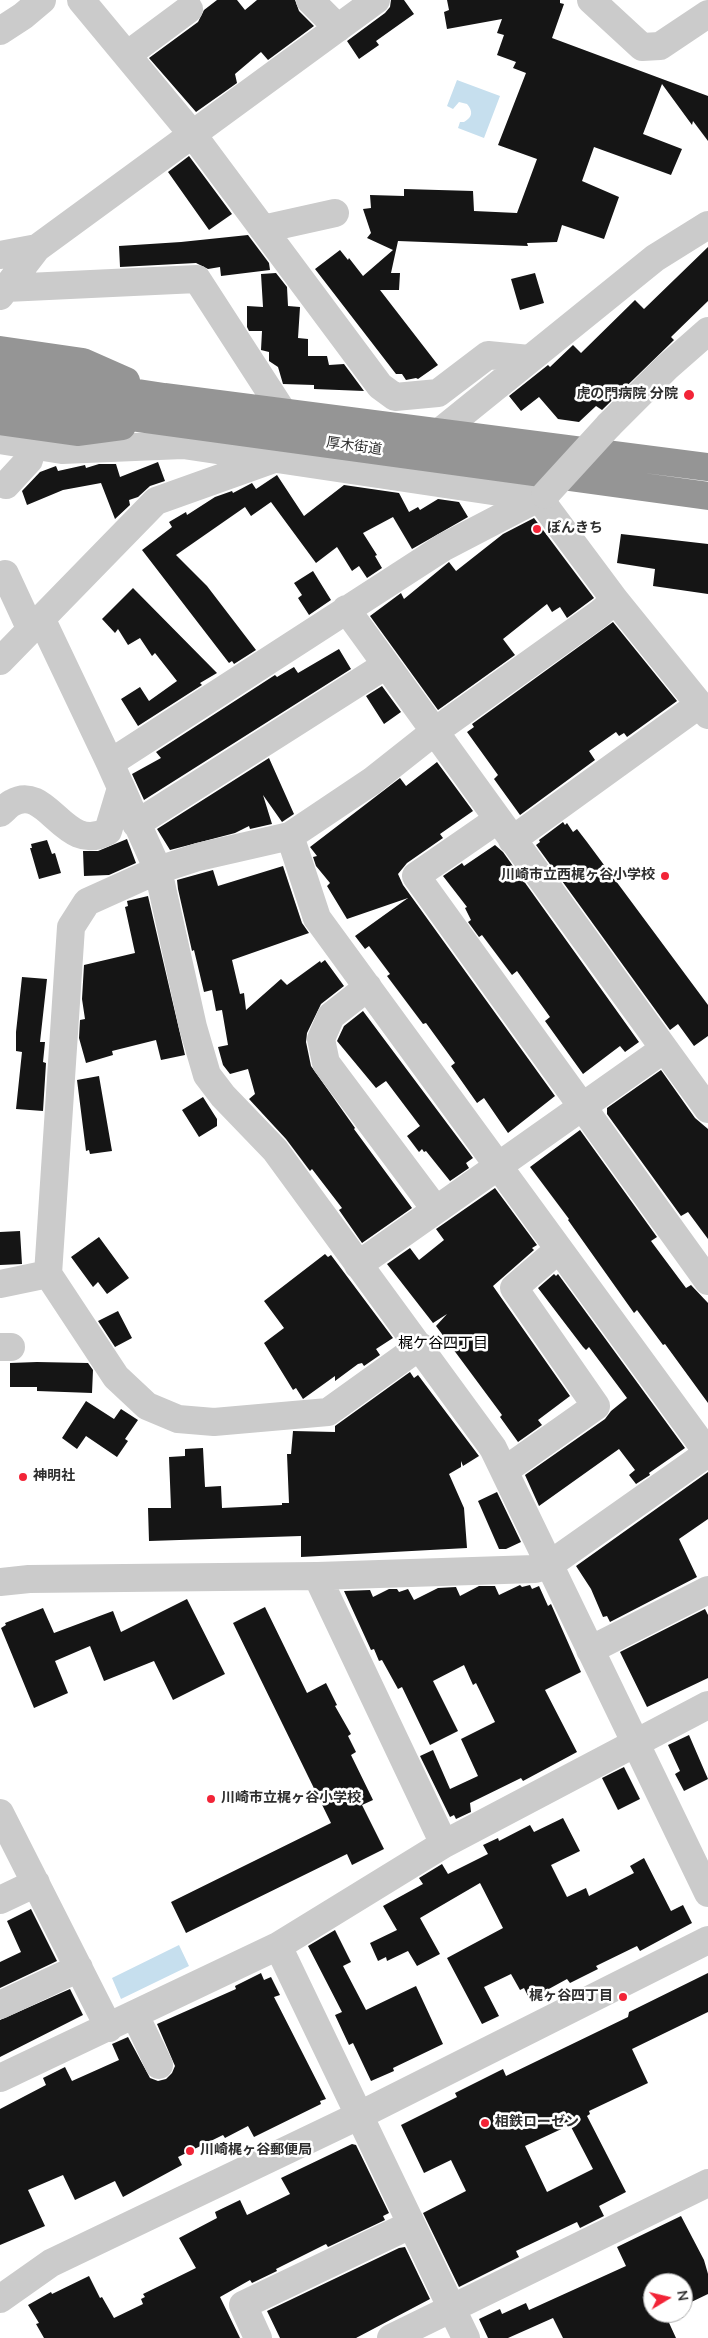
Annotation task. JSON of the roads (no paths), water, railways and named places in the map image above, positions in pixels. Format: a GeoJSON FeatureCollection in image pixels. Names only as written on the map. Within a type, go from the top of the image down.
{"type":"FeatureCollection","features":[{"type":"Feature","properties":{"kind":"highway"},"geometry":{"type":"LineString","coordinates":[[0,350],[83,362],[160,409]]}},
{"type":"Feature","properties":{"kind":"highway","name":"厚木街道"},"geometry":{"type":"LineString","coordinates":[[0,372],[63,381],[160,409],[708,496]]}},
{"type":"Feature","properties":{"kind":"highway","name":"厚木街道"},"geometry":{"type":"LineString","coordinates":[[0,399],[56,407],[283,412],[441,431],[708,468]]}},
{"type":"Feature","properties":{"kind":"highway"},"geometry":{"type":"LineString","coordinates":[[0,421],[77,432],[160,409]]}},
{"type":"Feature","properties":{"kind":"street"},"geometry":{"type":"LineString","coordinates":[[0,31],[24,16],[42,0]]}},
{"type":"Feature","properties":{"kind":"street"},"geometry":{"type":"LineString","coordinates":[[81,0],[194,135],[380,386],[395,397],[438,393],[488,355],[529,359]]}},
{"type":"Feature","properties":{"kind":"street"},"geometry":{"type":"LineString","coordinates":[[310,0],[338,28]]}},
{"type":"Feature","properties":{"kind":"street"},"geometry":{"type":"LineString","coordinates":[[3,292],[37,248],[376,0]]}},
{"type":"Feature","properties":{"kind":"street"},"geometry":{"type":"LineString","coordinates":[[591,0],[642,47],[660,46],[708,14]]}},
{"type":"Feature","properties":{"kind":"street"},"geometry":{"type":"LineString","coordinates":[[127,54],[189,9]]}},
{"type":"Feature","properties":{"kind":"street"},"geometry":{"type":"LineString","coordinates":[[263,229],[335,213]]}},
{"type":"Feature","properties":{"kind":"street"},"geometry":{"type":"LineString","coordinates":[[441,431],[655,258],[708,225]]}},
{"type":"Feature","properties":{"kind":"street"},"geometry":{"type":"LineString","coordinates":[[0,255],[37,248]]}},
{"type":"Feature","properties":{"kind":"street"},"geometry":{"type":"LineString","coordinates":[[3,292],[197,279],[283,412]]}},
{"type":"Feature","properties":{"kind":"street"},"geometry":{"type":"LineString","coordinates":[[110,763],[346,609],[444,548],[542,496],[666,368],[708,331]]}},
{"type":"Feature","properties":{"kind":"street"},"geometry":{"type":"LineString","coordinates":[[0,440],[62,450],[183,446],[542,496],[615,600],[704,710],[504,830],[416,876],[708,1281]]}},
{"type":"Feature","properties":{"kind":"street"},"geometry":{"type":"LineString","coordinates":[[6,485],[29,460],[32,446]]}},
{"type":"Feature","properties":{"kind":"street"},"geometry":{"type":"LineString","coordinates":[[0,661],[156,501],[275,459]]}},
{"type":"Feature","properties":{"kind":"street"},"geometry":{"type":"LineString","coordinates":[[5,574],[36,624],[110,763],[158,870],[193,1027],[208,1075],[223,1096],[275,1150],[493,1448],[590,1650],[637,1742],[708,1893]]}},
{"type":"Feature","properties":{"kind":"street"},"geometry":{"type":"LineString","coordinates":[[420,1346],[328,1412],[214,1422],[178,1419],[147,1406],[116,1377],[48,1274],[71,927],[87,902],[158,870],[198,857],[290,836],[372,781],[434,732],[599,614],[615,600]]}},
{"type":"Feature","properties":{"kind":"street"},"geometry":{"type":"LineString","coordinates":[[346,609],[504,830],[708,1109]]}},
{"type":"Feature","properties":{"kind":"street"},"geometry":{"type":"LineString","coordinates":[[136,824],[386,665]]}},
{"type":"Feature","properties":{"kind":"street"},"geometry":{"type":"LineString","coordinates":[[0,813],[13,802],[26,800],[42,805],[77,835],[97,837],[108,831],[120,788]]}},
{"type":"Feature","properties":{"kind":"street"},"geometry":{"type":"LineString","coordinates":[[0,1582],[29,1579],[317,1576],[535,1569],[549,1565],[708,1453],[317,918],[290,836]]}},
{"type":"Feature","properties":{"kind":"street"},"geometry":{"type":"LineString","coordinates":[[368,987],[331,1016],[321,1039],[326,1063],[436,1210]]}},
{"type":"Feature","properties":{"kind":"street"},"geometry":{"type":"LineString","coordinates":[[358,1265],[664,1049]]}},
{"type":"Feature","properties":{"kind":"street"},"geometry":{"type":"LineString","coordinates":[[504,1470],[596,1406],[514,1288],[558,1250]]}},
{"type":"Feature","properties":{"kind":"street"},"geometry":{"type":"LineString","coordinates":[[0,1284],[48,1274]]}},
{"type":"Feature","properties":{"kind":"street"},"geometry":{"type":"LineString","coordinates":[[317,1576],[444,1844]]}},
{"type":"Feature","properties":{"kind":"street"},"geometry":{"type":"LineString","coordinates":[[590,1650],[708,1590]]}},
{"type":"Feature","properties":{"kind":"street"},"geometry":{"type":"LineString","coordinates":[[0,2078],[109,2028],[278,1946],[444,1844],[708,1705]]}},
{"type":"Feature","properties":{"kind":"street"},"geometry":{"type":"LineString","coordinates":[[0,1812],[109,2028]]}},
{"type":"Feature","properties":{"kind":"street"},"geometry":{"type":"LineString","coordinates":[[0,1900],[36,1883]]}},
{"type":"Feature","properties":{"kind":"street"},"geometry":{"type":"LineString","coordinates":[[0,2299],[51,2264],[358,2116],[708,1940]]}},
{"type":"Feature","properties":{"kind":"street"},"geometry":{"type":"LineString","coordinates":[[278,1946],[410,2225],[466,2338]]}},
{"type":"Feature","properties":{"kind":"street"},"geometry":{"type":"LineString","coordinates":[[0,2005],[79,1968]]}},
{"type":"Feature","properties":{"kind":"street"},"geometry":{"type":"LineString","coordinates":[[135,2015],[159,2065]]}},
{"type":"Feature","properties":{"kind":"street"},"geometry":{"type":"LineString","coordinates":[[391,2338],[708,2184]]}},
{"type":"Feature","properties":{"kind":"street"},"geometry":{"type":"LineString","coordinates":[[258,2338],[243,2305],[410,2225]]}},
{"type":"Feature","properties":{"kind":"water"},"geometry":{"type":"Polygon","coordinates":[[[457,80],[500,96],[484,138],[458,128],[460,122],[464,122],[470,116],[471,111],[467,104],[459,102],[453,109],[447,106],[457,80]]]}},
{"type":"Feature","properties":{"kind":"water"},"geometry":{"type":"Polygon","coordinates":[[[179,1945],[189,1966],[121,1999],[112,1978],[179,1945]]]}},
{"type":"Feature","properties":{"kind":"place","name":"虎の門病院 分院"},"geometry":{"type":"Point","coordinates":[689,395]}},
{"type":"Feature","properties":{"kind":"place","name":"ぽんきち"},"geometry":{"type":"Point","coordinates":[537,529]}},
{"type":"Feature","properties":{"kind":"place","name":"川崎市立西梶ヶ谷小学校"},"geometry":{"type":"Point","coordinates":[665,876]}},
{"type":"Feature","properties":{"kind":"place","name":"神明社"},"geometry":{"type":"Point","coordinates":[23,1477]}},
{"type":"Feature","properties":{"kind":"place","name":"川崎市立梶ヶ谷小学校"},"geometry":{"type":"Point","coordinates":[211,1799]}},
{"type":"Feature","properties":{"kind":"place","name":"梶ヶ谷四丁目"},"geometry":{"type":"Point","coordinates":[623,1997]}},
{"type":"Feature","properties":{"kind":"place","name":"相鉄ローゼン"},"geometry":{"type":"Point","coordinates":[485,2123]}},
{"type":"Feature","properties":{"kind":"place","name":"川崎梶ヶ谷郵便局"},"geometry":{"type":"Point","coordinates":[190,2151]}},
{"type":"Feature","properties":{"kind":"district","name":"梶ケ谷四丁目"},"geometry":{"type":"Point","coordinates":[443,1344]}}]}
